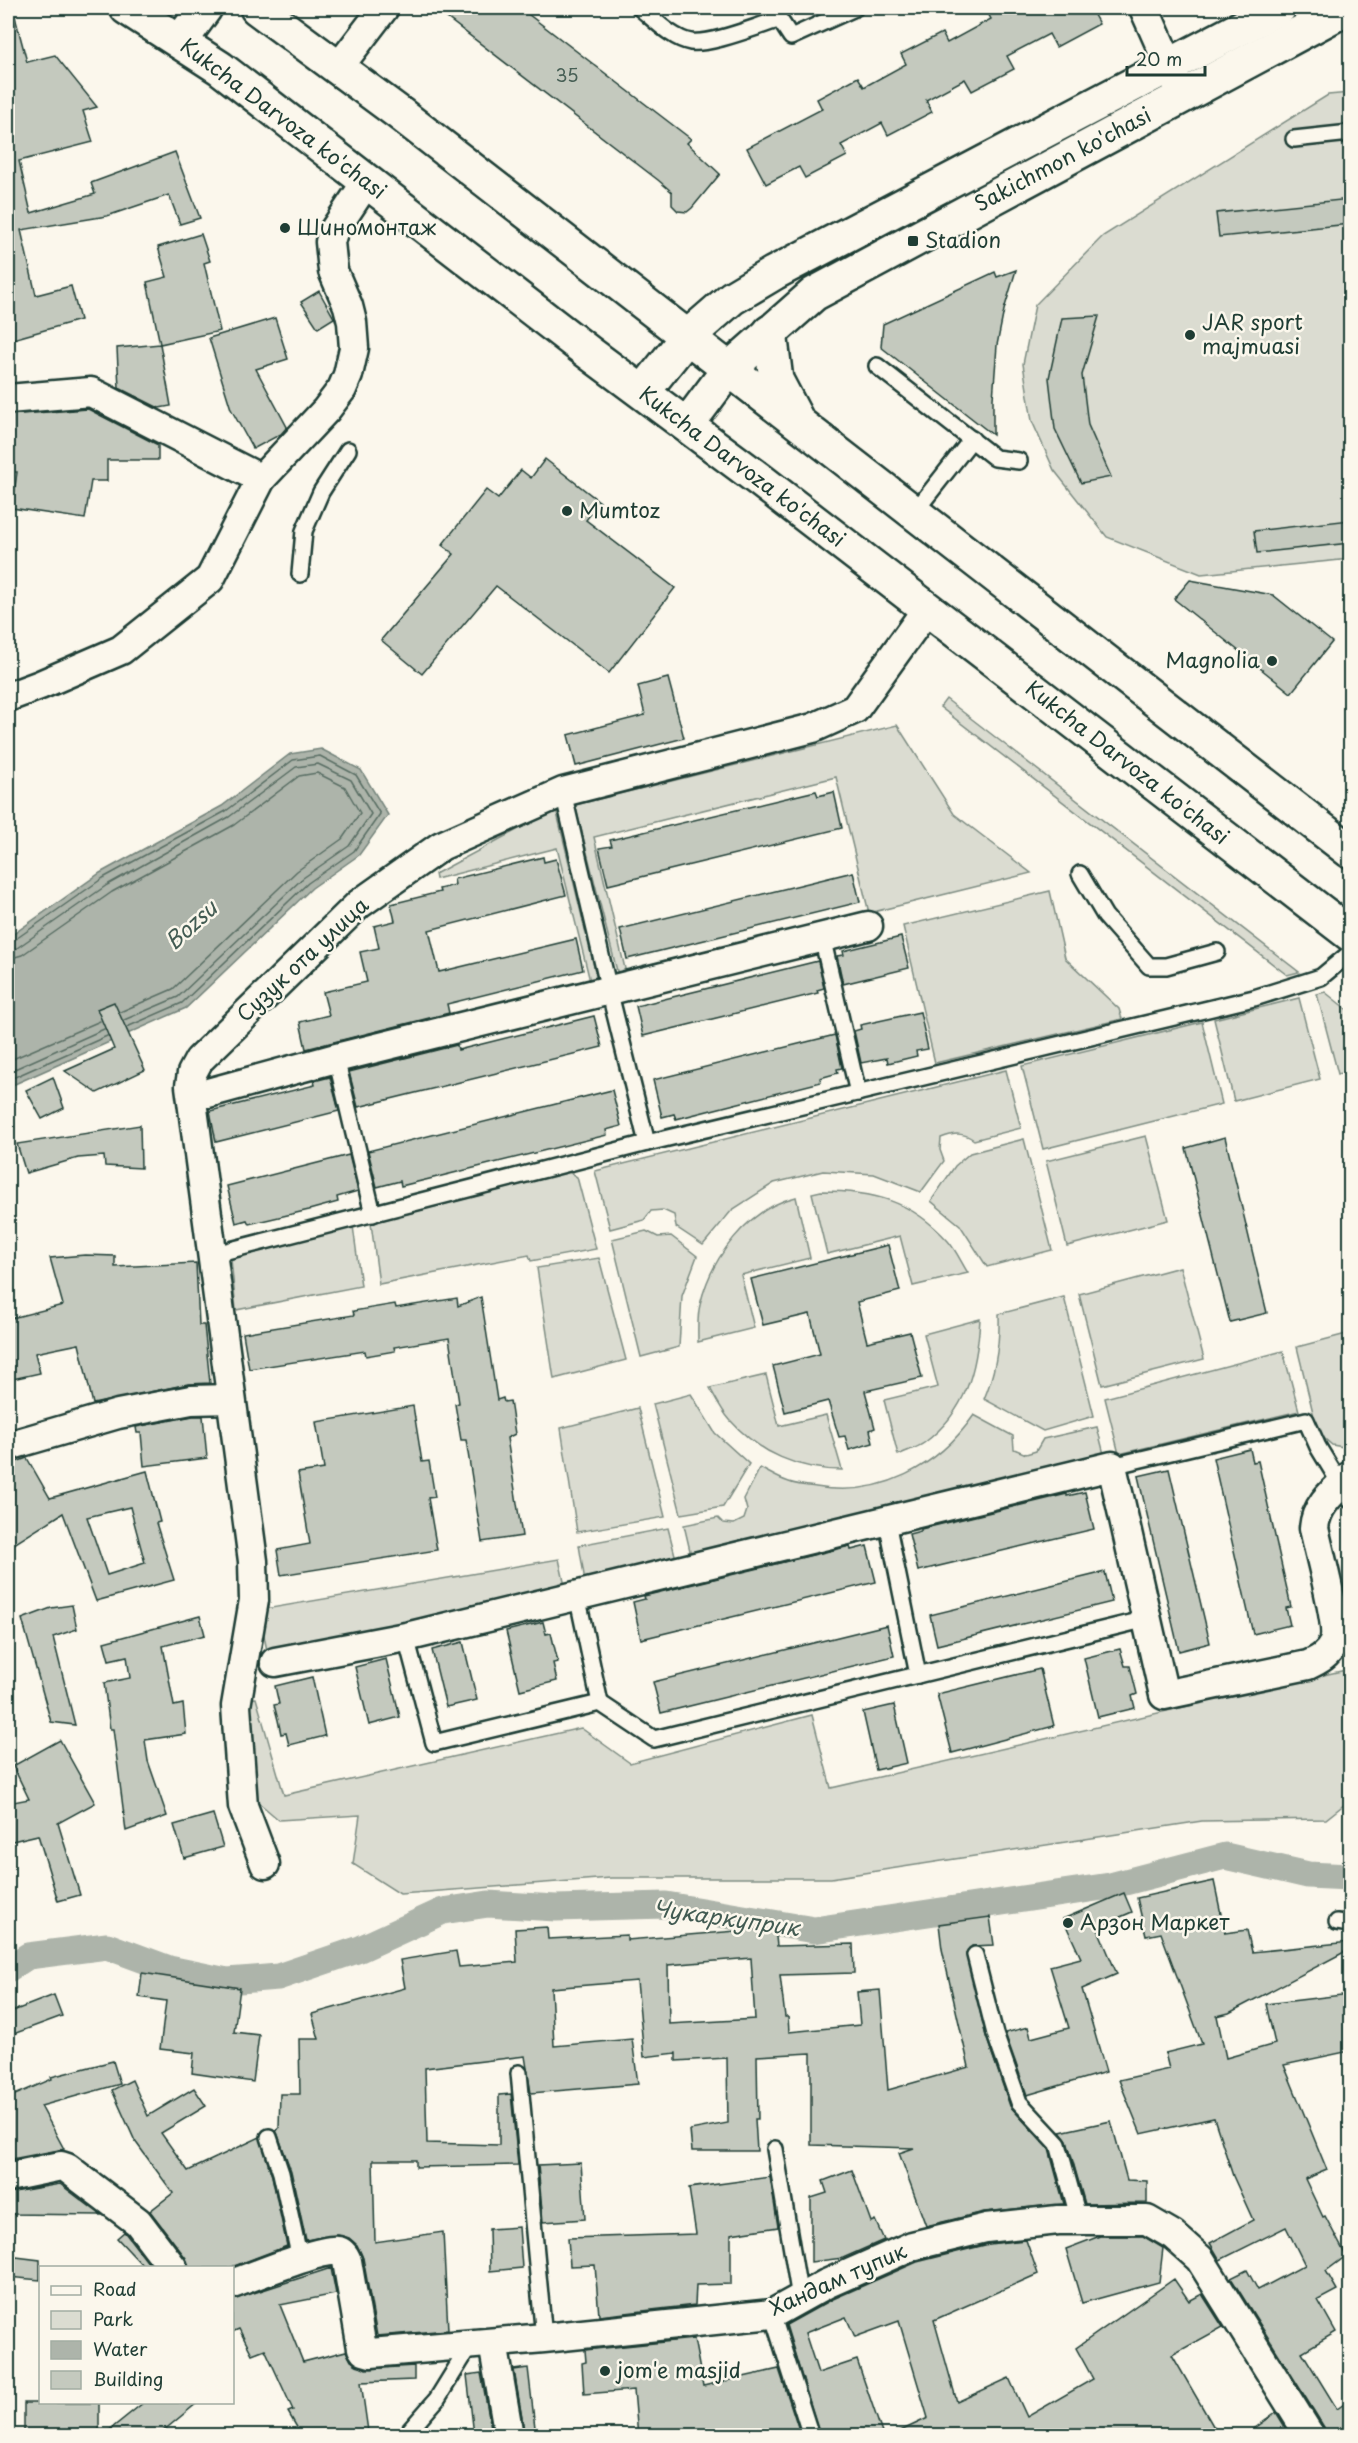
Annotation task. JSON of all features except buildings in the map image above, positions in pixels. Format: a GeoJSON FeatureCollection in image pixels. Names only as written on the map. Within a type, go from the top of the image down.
{"type":"FeatureCollection","features":[{"type":"Feature","properties":{"kind":"main road","name":"Kukcha Darvoza ko'chasi"},"geometry":{"type":"LineString","coordinates":[[127,8],[220,68],[1350,934]]}},
{"type":"Feature","properties":{"kind":"main road"},"geometry":{"type":"LineString","coordinates":[[180,42],[205,8]]}},
{"type":"Feature","properties":{"kind":"main road"},"geometry":{"type":"LineString","coordinates":[[257,8],[338,68],[1350,851]]}},
{"type":"Feature","properties":{"kind":"main road","name":"Sakichmon ko'chasi"},"geometry":{"type":"LineString","coordinates":[[643,392],[686,338],[732,298],[774,273],[1279,8]]}},
{"type":"Feature","properties":{"kind":"main road","name":"Sakichmon ko'chasi"},"geometry":{"type":"LineString","coordinates":[[687,425],[728,370],[814,294],[1347,8]]}},
{"type":"Feature","properties":{"kind":"main road"},"geometry":{"type":"LineString","coordinates":[[770,332],[776,380],[786,404],[801,427]]}},
{"type":"Feature","properties":{"kind":"street"},"geometry":{"type":"LineString","coordinates":[[338,68],[384,8]]}},
{"type":"Feature","properties":{"kind":"street"},"geometry":{"type":"LineString","coordinates":[[1144,8],[1183,95]]}},
{"type":"Feature","properties":{"kind":"street"},"geometry":{"type":"LineString","coordinates":[[8,696],[40,685],[121,650],[210,579],[261,479],[326,410],[342,389],[348,375],[354,348],[352,322],[348,306],[333,271],[330,242],[333,232],[367,181]]}},
{"type":"Feature","properties":{"kind":"street"},"geometry":{"type":"LineString","coordinates":[[8,399],[92,392],[261,479]]}},
{"type":"Feature","properties":{"kind":"street","name":"Сузук ота улица"},"geometry":{"type":"LineString","coordinates":[[265,1864],[243,1806],[236,1706],[254,1600],[253,1560],[211,1255],[190,1086],[192,1072],[199,1060],[359,904],[441,846],[563,792],[813,728],[855,709],[927,609]]}},
{"type":"Feature","properties":{"kind":"street"},"geometry":{"type":"LineString","coordinates":[[208,1093],[336,1058],[868,926]]}},
{"type":"Feature","properties":{"kind":"street"},"geometry":{"type":"LineString","coordinates":[[8,1446],[118,1414],[190,1400],[231,1399]]}},
{"type":"Feature","properties":{"kind":"street"},"geometry":{"type":"LineString","coordinates":[[275,1662],[406,1636],[1112,1466],[1164,1695],[1308,1665],[1325,1656],[1335,1643],[1335,1625],[1314,1528],[1315,1514],[1331,1493],[1347,1487]]}},
{"type":"Feature","properties":{"kind":"street"},"geometry":{"type":"LineString","coordinates":[[8,2177],[61,2166],[67,2168],[138,2222],[171,2266]]}},
{"type":"Feature","properties":{"kind":"street","name":"Хандам тупик"},"geometry":{"type":"LineString","coordinates":[[234,2283],[300,2259],[338,2251],[344,2254],[362,2348],[366,2353],[544,2338],[772,2314],[826,2284],[912,2246],[986,2228],[1058,2220],[1147,2220],[1173,2235],[1200,2259],[1310,2436]]}},
{"type":"Feature","properties":{"kind":"street"},"geometry":{"type":"LineString","coordinates":[[482,2343],[509,2436]]}},
{"type":"Feature","properties":{"kind":"lane"},"geometry":{"type":"LineString","coordinates":[[640,8],[674,34],[689,42],[705,42],[775,14],[791,38],[855,8]]}},
{"type":"Feature","properties":{"kind":"lane"},"geometry":{"type":"LineString","coordinates":[[1294,140],[1350,133]]}},
{"type":"Feature","properties":{"kind":"lane"},"geometry":{"type":"LineString","coordinates":[[877,366],[995,458],[1019,460]]}},
{"type":"Feature","properties":{"kind":"lane"},"geometry":{"type":"LineString","coordinates":[[913,514],[972,439]]}},
{"type":"Feature","properties":{"kind":"lane"},"geometry":{"type":"LineString","coordinates":[[300,574],[304,531],[321,492],[348,450]]}},
{"type":"Feature","properties":{"kind":"lane"},"geometry":{"type":"LineString","coordinates":[[563,792],[647,1143]]}},
{"type":"Feature","properties":{"kind":"lane"},"geometry":{"type":"LineString","coordinates":[[1080,874],[1104,916],[1149,966],[1166,966],[1217,952]]}},
{"type":"Feature","properties":{"kind":"lane"},"geometry":{"type":"LineString","coordinates":[[822,937],[858,1093]]}},
{"type":"Feature","properties":{"kind":"lane"},"geometry":{"type":"LineString","coordinates":[[211,1255],[647,1143],[1254,998],[1321,977],[1350,954]]}},
{"type":"Feature","properties":{"kind":"lane"},"geometry":{"type":"LineString","coordinates":[[336,1058],[373,1214]]}},
{"type":"Feature","properties":{"kind":"lane"},"geometry":{"type":"LineString","coordinates":[[1112,1466],[1306,1420],[1318,1447],[1347,1487]]}},
{"type":"Feature","properties":{"kind":"lane"},"geometry":{"type":"LineString","coordinates":[[886,1522],[918,1675]]}},
{"type":"Feature","properties":{"kind":"lane"},"geometry":{"type":"LineString","coordinates":[[577,1595],[600,1703],[654,1739],[1147,1619]]}},
{"type":"Feature","properties":{"kind":"lane"},"geometry":{"type":"LineString","coordinates":[[406,1636],[434,1743],[600,1703]]}},
{"type":"Feature","properties":{"kind":"lane"},"geometry":{"type":"LineString","coordinates":[[975,1955],[995,2034],[1019,2102],[1058,2144],[1079,2220]]}},
{"type":"Feature","properties":{"kind":"lane"},"geometry":{"type":"LineString","coordinates":[[519,2073],[544,2338]]}},
{"type":"Feature","properties":{"kind":"lane"},"geometry":{"type":"LineString","coordinates":[[269,2137],[281,2173],[300,2259]]}},
{"type":"Feature","properties":{"kind":"lane"},"geometry":{"type":"LineString","coordinates":[[775,2149],[800,2298]]}},
{"type":"Feature","properties":{"kind":"lane"},"geometry":{"type":"LineString","coordinates":[[772,2314],[811,2436]]}},
{"type":"Feature","properties":{"kind":"lane"},"geometry":{"type":"LineString","coordinates":[[410,2430],[482,2343]]}},
{"type":"Feature","properties":{"kind":"green space","name":"JAR sport majmuasi"},"geometry":{"type":"Polygon","coordinates":[[[1350,93],[1350,559],[1201,574],[1107,537],[1054,470],[1032,421],[1023,364],[1035,305],[1103,236],[1328,95],[1350,93]]]}},
{"type":"Feature","properties":{"kind":"green space"},"geometry":{"type":"Polygon","coordinates":[[[946,699],[1299,972],[1287,975],[940,707],[946,699]]]}},
{"type":"Feature","properties":{"kind":"green space"},"geometry":{"type":"Polygon","coordinates":[[[897,725],[954,814],[1031,873],[869,913],[836,777],[594,837],[626,973],[618,975],[575,805],[897,725]]]}},
{"type":"Feature","properties":{"kind":"green space"},"geometry":{"type":"Polygon","coordinates":[[[556,809],[597,979],[590,981],[557,848],[436,879],[435,874],[556,809]]]}},
{"type":"Feature","properties":{"kind":"green space"},"geometry":{"type":"Polygon","coordinates":[[[1050,891],[1065,958],[1119,1009],[1122,1019],[935,1063],[903,926],[1050,891]]]}},
{"type":"Feature","properties":{"kind":"green space"},"geometry":{"type":"Polygon","coordinates":[[[1325,992],[1350,1012],[1350,1071],[1338,1074],[1317,994],[1325,992]]]}},
{"type":"Feature","properties":{"kind":"green space"},"geometry":{"type":"Polygon","coordinates":[[[1299,998],[1320,1079],[1234,1101],[1214,1019],[1299,998]]]}},
{"type":"Feature","properties":{"kind":"green space"},"geometry":{"type":"Polygon","coordinates":[[[1202,1022],[1222,1104],[1043,1149],[1022,1066],[1202,1022]]]}},
{"type":"Feature","properties":{"kind":"green space"},"geometry":{"type":"Polygon","coordinates":[[[1006,1070],[1021,1128],[974,1140],[958,1134],[941,1138],[940,1150],[944,1161],[921,1192],[874,1174],[823,1171],[774,1183],[732,1210],[703,1245],[676,1227],[674,1215],[663,1210],[651,1211],[644,1220],[610,1229],[595,1171],[1006,1070]]]}},
{"type":"Feature","properties":{"kind":"green space"},"geometry":{"type":"Polygon","coordinates":[[[1146,1136],[1168,1220],[1067,1246],[1046,1161],[1146,1136]]]}},
{"type":"Feature","properties":{"kind":"green space"},"geometry":{"type":"Polygon","coordinates":[[[1024,1139],[1052,1250],[987,1267],[960,1225],[931,1201],[955,1166],[970,1153],[1024,1139]]]}},
{"type":"Feature","properties":{"kind":"green space"},"geometry":{"type":"Polygon","coordinates":[[[569,1172],[577,1177],[596,1249],[531,1261],[529,1255],[379,1284],[371,1223],[569,1172]]]}},
{"type":"Feature","properties":{"kind":"green space"},"geometry":{"type":"Polygon","coordinates":[[[821,1191],[874,1196],[905,1207],[934,1227],[948,1241],[968,1273],[913,1286],[900,1236],[827,1254],[812,1193],[821,1191]]]}},
{"type":"Feature","properties":{"kind":"green space"},"geometry":{"type":"Polygon","coordinates":[[[796,1197],[810,1258],[741,1275],[754,1328],[698,1342],[700,1305],[705,1287],[722,1253],[747,1224],[762,1212],[796,1197]]]}},
{"type":"Feature","properties":{"kind":"green space"},"geometry":{"type":"Polygon","coordinates":[[[353,1226],[361,1286],[236,1310],[231,1259],[353,1226]]]}},
{"type":"Feature","properties":{"kind":"green space"},"geometry":{"type":"Polygon","coordinates":[[[646,1231],[658,1237],[671,1236],[697,1256],[682,1296],[679,1347],[641,1357],[612,1239],[646,1231]]]}},
{"type":"Feature","properties":{"kind":"green space"},"geometry":{"type":"Polygon","coordinates":[[[599,1258],[626,1360],[554,1379],[537,1268],[599,1258]]]}},
{"type":"Feature","properties":{"kind":"green space"},"geometry":{"type":"Polygon","coordinates":[[[1180,1267],[1204,1359],[1102,1385],[1079,1294],[1180,1267]]]}},
{"type":"Feature","properties":{"kind":"green space"},"geometry":{"type":"Polygon","coordinates":[[[1064,1297],[1094,1416],[1043,1431],[984,1399],[992,1378],[996,1357],[999,1314],[1064,1297]]]}},
{"type":"Feature","properties":{"kind":"green space"},"geometry":{"type":"Polygon","coordinates":[[[980,1319],[972,1372],[960,1403],[939,1431],[924,1443],[898,1455],[884,1400],[938,1387],[924,1334],[980,1319]]]}},
{"type":"Feature","properties":{"kind":"green space"},"geometry":{"type":"Polygon","coordinates":[[[1350,1333],[1350,1448],[1332,1445],[1318,1433],[1297,1347],[1350,1333]]]}},
{"type":"Feature","properties":{"kind":"green space"},"geometry":{"type":"Polygon","coordinates":[[[1283,1351],[1299,1411],[1119,1454],[1105,1398],[1283,1351]]]}},
{"type":"Feature","properties":{"kind":"green space"},"geometry":{"type":"Polygon","coordinates":[[[766,1375],[779,1426],[826,1415],[842,1470],[795,1463],[754,1442],[730,1420],[710,1388],[766,1375]]]}},
{"type":"Feature","properties":{"kind":"green space"},"geometry":{"type":"Polygon","coordinates":[[[691,1394],[715,1433],[749,1464],[723,1507],[681,1514],[653,1404],[691,1394]]]}},
{"type":"Feature","properties":{"kind":"green space"},"geometry":{"type":"Polygon","coordinates":[[[638,1408],[665,1517],[577,1532],[561,1428],[638,1408]]]}},
{"type":"Feature","properties":{"kind":"green space"},"geometry":{"type":"Polygon","coordinates":[[[974,1415],[1013,1436],[1014,1449],[1026,1454],[1036,1451],[1043,1439],[1097,1427],[1105,1458],[691,1555],[684,1525],[718,1518],[723,1523],[734,1524],[744,1519],[747,1510],[744,1499],[760,1468],[785,1481],[809,1486],[840,1489],[863,1488],[885,1483],[925,1464],[960,1433],[974,1415]]]}},
{"type":"Feature","properties":{"kind":"green space"},"geometry":{"type":"Polygon","coordinates":[[[668,1528],[676,1559],[585,1581],[579,1545],[668,1528]]]}},
{"type":"Feature","properties":{"kind":"green space"},"geometry":{"type":"Polygon","coordinates":[[[559,1559],[565,1586],[268,1656],[259,1610],[559,1559]]]}},
{"type":"Feature","properties":{"kind":"green space"},"geometry":{"type":"Polygon","coordinates":[[[1350,1669],[1350,1800],[1326,1819],[1202,1821],[831,1878],[611,1878],[400,1894],[353,1864],[360,1815],[279,1820],[251,1796],[241,1699],[256,1698],[284,1795],[581,1728],[630,1763],[812,1715],[831,1788],[1350,1669]]]}},
{"type":"Feature","properties":{"kind":"water","name":"Bozsu"},"geometry":{"type":"Polygon","coordinates":[[[321,749],[361,770],[388,815],[359,855],[312,888],[186,1008],[8,1087],[8,938],[100,873],[222,806],[290,754],[321,749]]]}},
{"type":"Feature","properties":{"kind":"waterway","name":"Чукаркуприк"},"geometry":{"type":"LineString","coordinates":[[8,1969],[28,1956],[107,1946],[169,1969],[227,1981],[278,1977],[360,1949],[443,1911],[488,1904],[556,1908],[666,1905],[814,1930],[1110,1886],[1225,1856],[1308,1875],[1350,1877]]}},
{"type":"Feature","properties":{"kind":"place","name":"Шиномонтаж"},"geometry":{"type":"Point","coordinates":[285,228]}},
{"type":"Feature","properties":{"kind":"place","name":"Stadion"},"geometry":{"type":"Point","coordinates":[913,241]}},
{"type":"Feature","properties":{"kind":"place","name":"JAR sport majmuasi"},"geometry":{"type":"Point","coordinates":[1190,335]}},
{"type":"Feature","properties":{"kind":"place","name":"Mumtoz"},"geometry":{"type":"Point","coordinates":[567,511]}},
{"type":"Feature","properties":{"kind":"place","name":"Magnolia"},"geometry":{"type":"Point","coordinates":[1272,661]}},
{"type":"Feature","properties":{"kind":"place","name":"Арзон Маркет"},"geometry":{"type":"Point","coordinates":[1068,1923]}},
{"type":"Feature","properties":{"kind":"place","name":"jom'e masjid"},"geometry":{"type":"Point","coordinates":[605,2371]}}]}
